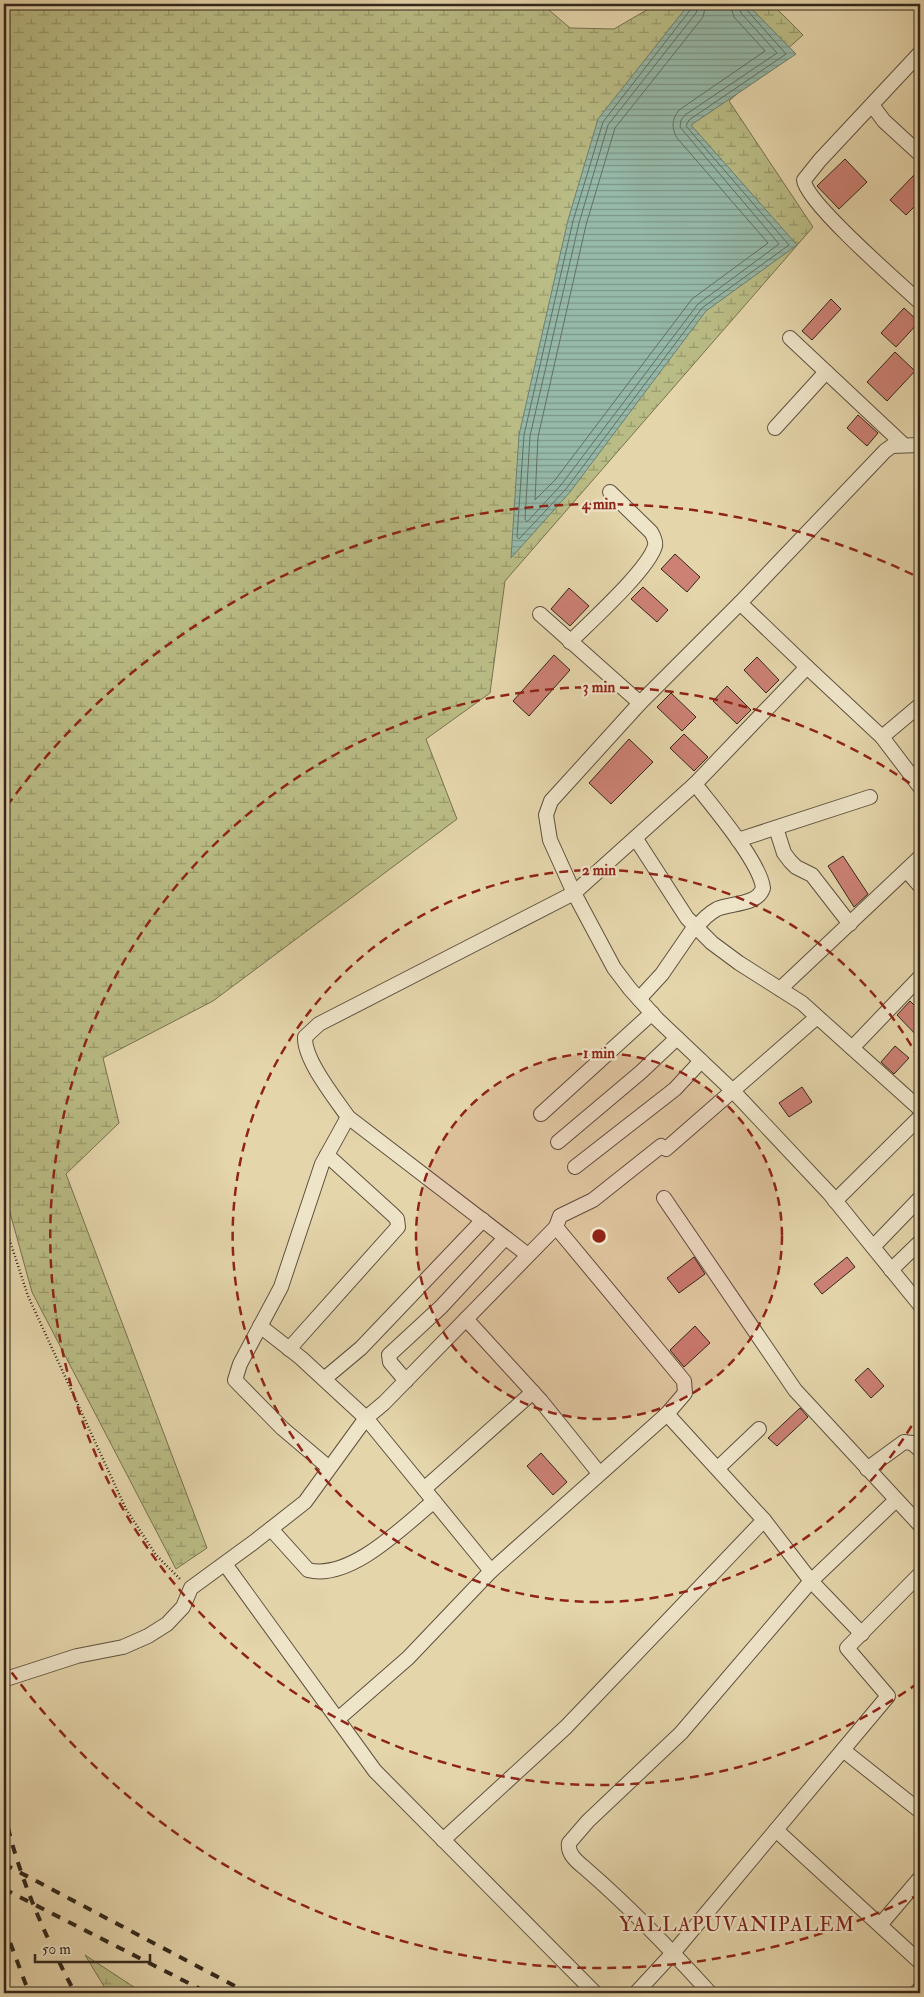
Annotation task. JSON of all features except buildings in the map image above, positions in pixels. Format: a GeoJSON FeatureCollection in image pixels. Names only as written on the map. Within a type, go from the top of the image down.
{"type":"FeatureCollection","features":[{"type":"Feature","properties":{"kind":"street"},"geometry":{"type":"LineString","coordinates":[[920,53],[804,180],[804,186],[848,235],[920,302]]}},
{"type":"Feature","properties":{"kind":"street"},"geometry":{"type":"LineString","coordinates":[[872,105],[884,121],[920,154]]}},
{"type":"Feature","properties":{"kind":"street"},"geometry":{"type":"LineString","coordinates":[[790,338],[904,445]]}},
{"type":"Feature","properties":{"kind":"street"},"geometry":{"type":"LineString","coordinates":[[775,428],[826,372]]}},
{"type":"Feature","properties":{"kind":"street"},"geometry":{"type":"LineString","coordinates":[[920,445],[892,446],[885,451],[740,603],[640,703],[557,792],[546,815],[550,840],[574,893],[614,968],[652,1013],[733,1091],[835,1201],[920,1305]]}},
{"type":"Feature","properties":{"kind":"street"},"geometry":{"type":"LineString","coordinates":[[570,642],[642,569],[655,545],[655,538],[651,532],[610,492]]}},
{"type":"Feature","properties":{"kind":"street"},"geometry":{"type":"LineString","coordinates":[[740,603],[882,737],[920,787]]}},
{"type":"Feature","properties":{"kind":"street"},"geometry":{"type":"LineString","coordinates":[[540,614],[640,703]]}},
{"type":"Feature","properties":{"kind":"street"},"geometry":{"type":"LineString","coordinates":[[528,1255],[348,1117],[328,1088],[306,1048],[305,1037],[320,1024],[574,893],[636,840],[695,784],[807,667]]}},
{"type":"Feature","properties":{"kind":"street"},"geometry":{"type":"LineString","coordinates":[[882,737],[920,705]]}},
{"type":"Feature","properties":{"kind":"street"},"geometry":{"type":"LineString","coordinates":[[639,998],[662,974],[695,927],[715,910],[754,899],[762,892],[763,885],[760,877],[738,840],[695,784]]}},
{"type":"Feature","properties":{"kind":"street"},"geometry":{"type":"LineString","coordinates":[[738,840],[870,797]]}},
{"type":"Feature","properties":{"kind":"street"},"geometry":{"type":"LineString","coordinates":[[776,828],[784,853],[790,861],[796,867],[812,875],[850,924]]}},
{"type":"Feature","properties":{"kind":"street"},"geometry":{"type":"LineString","coordinates":[[636,840],[695,927],[739,963],[802,1003],[920,1110],[835,1201]]}},
{"type":"Feature","properties":{"kind":"street"},"geometry":{"type":"LineString","coordinates":[[780,989],[907,871],[920,856]]}},
{"type":"Feature","properties":{"kind":"street"},"geometry":{"type":"LineString","coordinates":[[907,871],[920,886]]}},
{"type":"Feature","properties":{"kind":"street"},"geometry":{"type":"LineString","coordinates":[[852,1048],[920,977]]}},
{"type":"Feature","properties":{"kind":"street"},"geometry":{"type":"LineString","coordinates":[[541,1114],[652,1013]]}},
{"type":"Feature","properties":{"kind":"street"},"geometry":{"type":"LineString","coordinates":[[9,1678],[77,1656],[123,1647],[148,1636],[178,1614],[191,1588],[304,1502],[366,1418],[406,1381],[556,1227],[560,1216],[593,1200],[661,1146],[666,1149],[817,1017]]}},
{"type":"Feature","properties":{"kind":"street"},"geometry":{"type":"LineString","coordinates":[[558,1142],[615,1095],[677,1038]]}},
{"type":"Feature","properties":{"kind":"street"},"geometry":{"type":"LineString","coordinates":[[575,1167],[675,1089],[701,1061]]}},
{"type":"Feature","properties":{"kind":"street"},"geometry":{"type":"LineString","coordinates":[[328,1468],[282,1428],[235,1380],[240,1364],[281,1287],[327,1155],[348,1117]]}},
{"type":"Feature","properties":{"kind":"street"},"geometry":{"type":"LineString","coordinates":[[289,1349],[398,1227],[397,1220],[392,1214],[327,1155]]}},
{"type":"Feature","properties":{"kind":"street"},"geometry":{"type":"LineString","coordinates":[[664,1198],[795,1390],[867,1470],[920,1525]]}},
{"type":"Feature","properties":{"kind":"street"},"geometry":{"type":"LineString","coordinates":[[873,1247],[920,1198]]}},
{"type":"Feature","properties":{"kind":"street"},"geometry":{"type":"LineString","coordinates":[[324,1379],[361,1348],[483,1220]]}},
{"type":"Feature","properties":{"kind":"street"},"geometry":{"type":"LineString","coordinates":[[338,1719],[408,1658],[491,1571],[667,1414],[685,1393],[684,1380],[556,1227]]}},
{"type":"Feature","properties":{"kind":"street"},"geometry":{"type":"LineString","coordinates":[[406,1381],[390,1362],[389,1355],[441,1307],[505,1238]]}},
{"type":"Feature","properties":{"kind":"street"},"geometry":{"type":"LineString","coordinates":[[891,1270],[920,1242]]}},
{"type":"Feature","properties":{"kind":"street"},"geometry":{"type":"LineString","coordinates":[[466,1319],[533,1392],[599,1473]]}},
{"type":"Feature","properties":{"kind":"street"},"geometry":{"type":"LineString","coordinates":[[260,1326],[324,1379],[366,1418],[491,1571]]}},
{"type":"Feature","properties":{"kind":"street"},"geometry":{"type":"LineString","coordinates":[[424,1489],[533,1392]]}},
{"type":"Feature","properties":{"kind":"street"},"geometry":{"type":"LineString","coordinates":[[667,1414],[764,1520],[811,1581],[862,1634]]}},
{"type":"Feature","properties":{"kind":"street"},"geometry":{"type":"LineString","coordinates":[[718,1468],[759,1429]]}},
{"type":"Feature","properties":{"kind":"street"},"geometry":{"type":"LineString","coordinates":[[867,1470],[904,1442],[912,1443],[920,1450]]}},
{"type":"Feature","properties":{"kind":"street"},"geometry":{"type":"LineString","coordinates":[[710,1993],[621,1899],[574,1859],[569,1843],[588,1821],[681,1732],[811,1581],[896,1500]]}},
{"type":"Feature","properties":{"kind":"street"},"geometry":{"type":"LineString","coordinates":[[271,1529],[308,1570],[334,1569],[374,1550],[434,1501]]}},
{"type":"Feature","properties":{"kind":"street"},"geometry":{"type":"LineString","coordinates":[[443,1840],[566,1727],[764,1520]]}},
{"type":"Feature","properties":{"kind":"street"},"geometry":{"type":"LineString","coordinates":[[225,1564],[375,1771],[595,1993]]}},
{"type":"Feature","properties":{"kind":"street"},"geometry":{"type":"LineString","coordinates":[[636,1993],[673,1953],[888,1696],[847,1648],[920,1574]]}},
{"type":"Feature","properties":{"kind":"street"},"geometry":{"type":"LineString","coordinates":[[842,1750],[920,1811]]}},
{"type":"Feature","properties":{"kind":"street"},"geometry":{"type":"LineString","coordinates":[[776,1830],[920,1962]]}},
{"type":"Feature","properties":{"kind":"street"},"geometry":{"type":"LineString","coordinates":[[880,1925],[920,1878]]}},
{"type":"Feature","properties":{"kind":"street"},"geometry":{"type":"LineString","coordinates":[[916,1993],[920,1989]]}},
{"type":"Feature","properties":{"kind":"path"},"geometry":{"type":"LineString","coordinates":[[4,1224],[28,1296],[126,1509],[156,1555],[176,1576],[191,1588]]}},
{"type":"Feature","properties":{"kind":"green space"},"geometry":{"type":"Polygon","coordinates":[[[4,4],[542,4],[570,28],[614,29],[657,4],[772,4],[803,35],[729,101],[813,227],[505,581],[490,693],[426,739],[457,819],[213,1001],[103,1058],[119,1123],[66,1174],[207,1548],[176,1569],[32,1292],[4,1191],[4,4]]]}},
{"type":"Feature","properties":{"kind":"green space"},"geometry":{"type":"Polygon","coordinates":[[[85,1955],[143,1993],[108,1993],[85,1955]]]}},
{"type":"Feature","properties":{"kind":"water"},"geometry":{"type":"Polygon","coordinates":[[[689,4],[747,4],[796,54],[691,125],[797,245],[706,311],[570,492],[511,558],[519,435],[568,220],[598,119],[689,4]]]}},
{"type":"Feature","properties":{"kind":"railway"},"geometry":{"type":"LineString","coordinates":[[4,1810],[24,1881],[53,1949],[75,1993]]}},
{"type":"Feature","properties":{"kind":"railway"},"geometry":{"type":"LineString","coordinates":[[4,1864],[248,1993]]}},
{"type":"Feature","properties":{"kind":"railway"},"geometry":{"type":"LineString","coordinates":[[4,1889],[208,1993]]}},
{"type":"Feature","properties":{"kind":"railway"},"geometry":{"type":"LineString","coordinates":[[4,1926],[29,1993]]}},
{"type":"Feature","properties":{"kind":"district","name":"YALLAPUVANIPALEM"},"geometry":{"type":"Point","coordinates":[737,1924]}}]}
